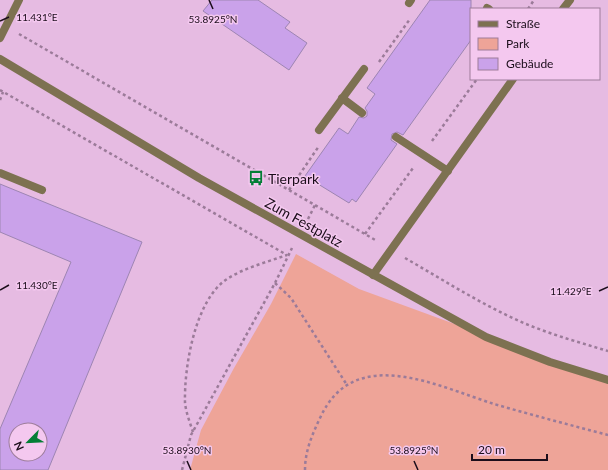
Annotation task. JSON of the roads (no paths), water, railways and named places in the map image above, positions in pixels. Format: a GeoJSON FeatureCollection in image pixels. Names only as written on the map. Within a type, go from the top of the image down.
{"type":"FeatureCollection","features":[{"type":"Feature","properties":{"kind":"street"},"geometry":{"type":"LineString","coordinates":[[0,38],[19,0]]}},
{"type":"Feature","properties":{"kind":"street"},"geometry":{"type":"LineString","coordinates":[[564,8],[570,0]]}},
{"type":"Feature","properties":{"kind":"street","name":"Zum Festplatz"},"geometry":{"type":"LineString","coordinates":[[0,59],[199,178],[486,337],[550,362],[608,380]]}},
{"type":"Feature","properties":{"kind":"street"},"geometry":{"type":"LineString","coordinates":[[319,130],[364,69]]}},
{"type":"Feature","properties":{"kind":"street"},"geometry":{"type":"LineString","coordinates":[[373,275],[512,80]]}},
{"type":"Feature","properties":{"kind":"street"},"geometry":{"type":"LineString","coordinates":[[342,98],[362,113]]}},
{"type":"Feature","properties":{"kind":"street"},"geometry":{"type":"LineString","coordinates":[[396,137],[448,171]]}},
{"type":"Feature","properties":{"kind":"street"},"geometry":{"type":"LineString","coordinates":[[0,173],[42,190]]}},
{"type":"Feature","properties":{"kind":"place","name":"Tierpark"},"geometry":{"type":"Point","coordinates":[256,178]}}]}
